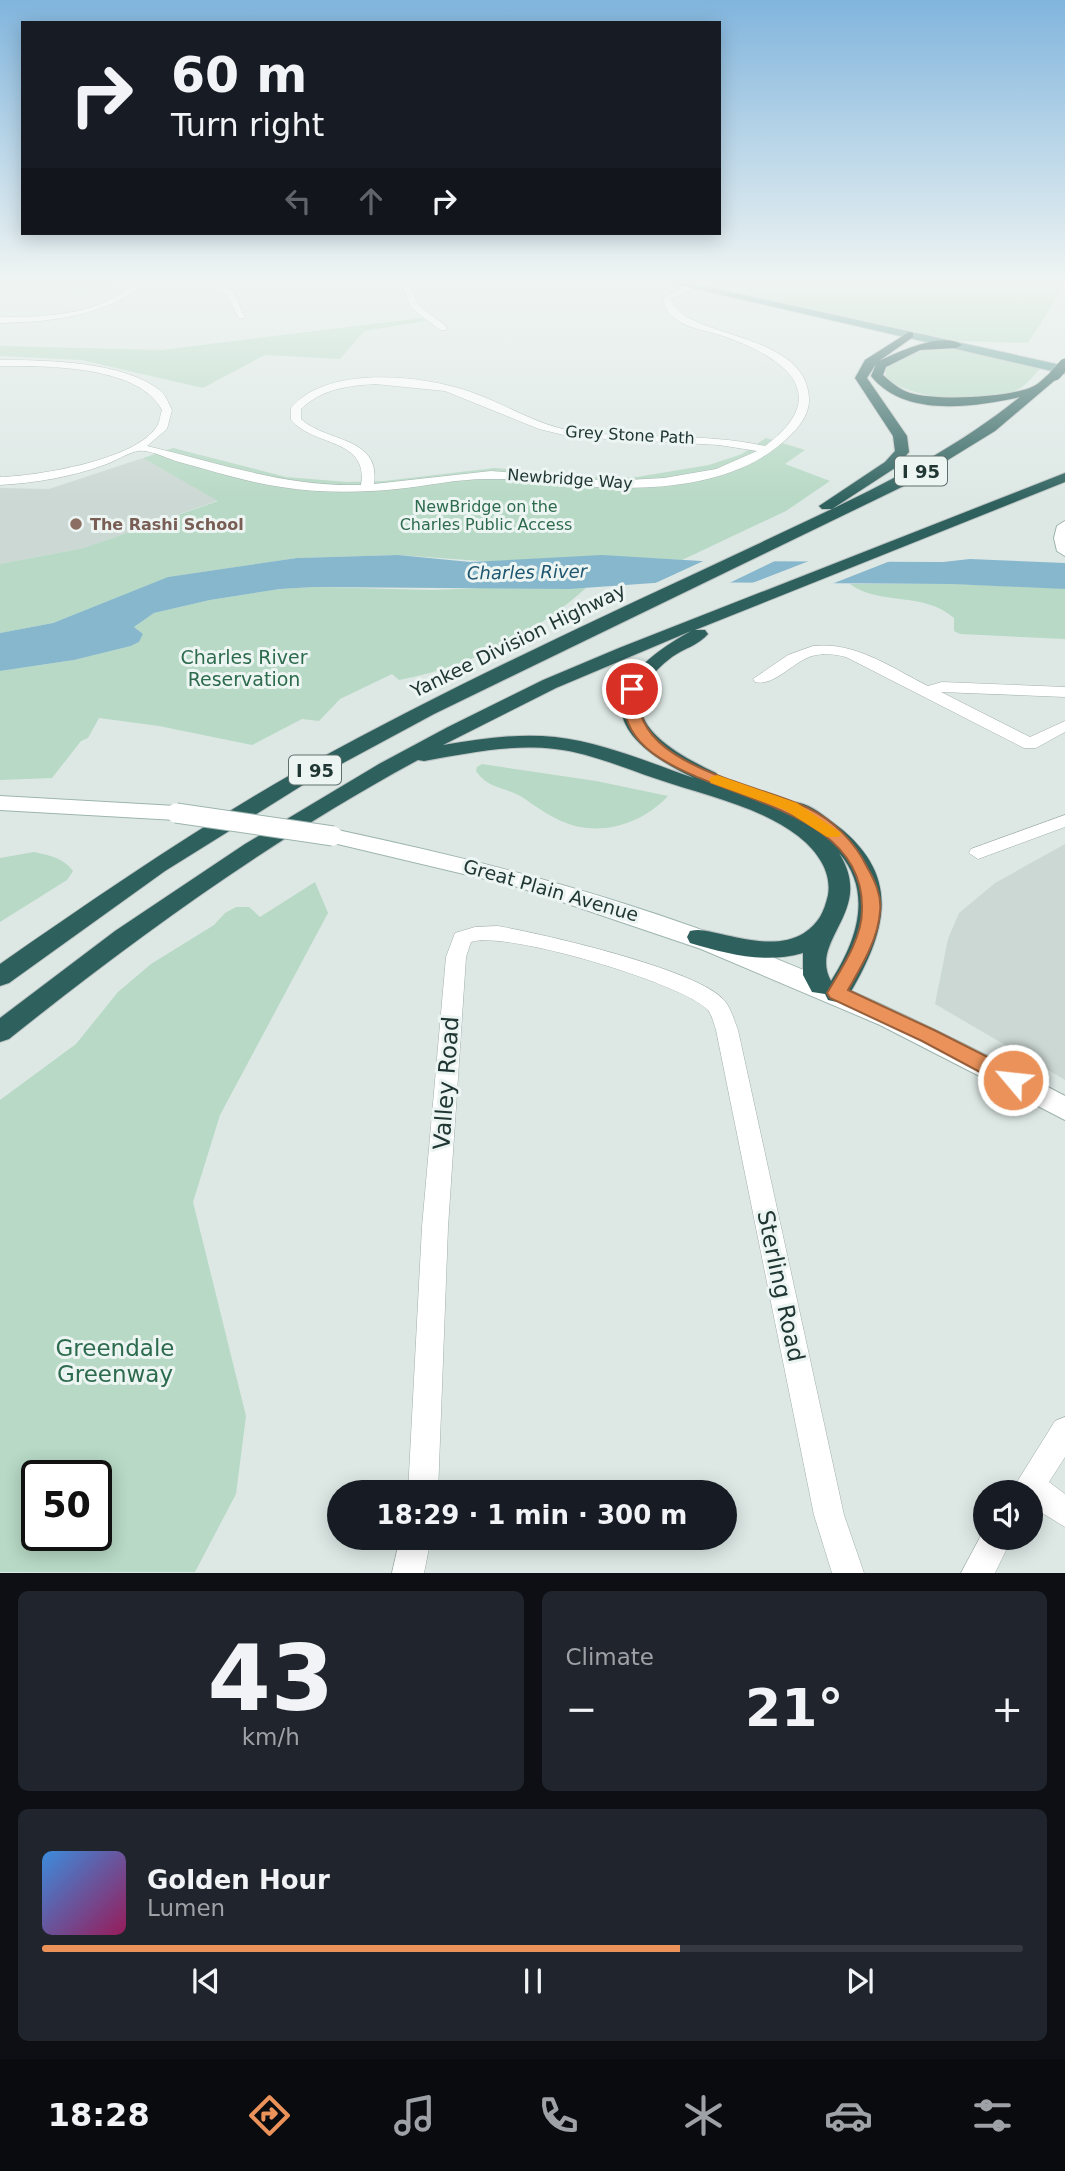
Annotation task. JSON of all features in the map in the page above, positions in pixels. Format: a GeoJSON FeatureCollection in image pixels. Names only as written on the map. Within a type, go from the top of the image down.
{"type":"FeatureCollection","features":[{"type":"Feature","properties":{"kind":"highway"},"geometry":{"type":"LineString","coordinates":[[782,540],[890,465],[901,452],[900,436],[861,378],[869,363],[882,356]]}},
{"type":"Feature","properties":{"kind":"highway"},"geometry":{"type":"LineString","coordinates":[[894,356],[879,367],[877,376],[882,382],[909,395],[955,402],[989,400],[1041,388]]}},
{"type":"Feature","properties":{"kind":"highway","name":"Yankee Division Highway"},"geometry":{"type":"LineString","coordinates":[[1,976],[157,866],[299,779],[427,710],[874,497],[947,456],[997,423],[1060,372],[1065,364]]}},
{"type":"Feature","properties":{"kind":"highway","name":"I 95"},"geometry":{"type":"LineString","coordinates":[[0,1032],[114,945],[214,875],[292,824],[401,759],[563,678],[1065,477]]}},
{"type":"Feature","properties":{"kind":"highway"},"geometry":{"type":"LineString","coordinates":[[401,759],[496,742],[556,743],[596,752],[770,811],[806,831],[830,855],[837,871],[840,886],[838,904],[817,944],[813,959],[813,973],[829,990],[860,950],[872,912],[869,886],[853,855],[833,833],[803,812],[677,763],[645,738],[632,713],[632,689],[648,667],[670,650],[705,632],[750,601]]}},
{"type":"Feature","properties":{"kind":"highway"},"geometry":{"type":"LineString","coordinates":[[699,937],[737,947],[772,950],[810,941],[824,931],[830,922]]}},
{"type":"Feature","properties":{"kind":"main road"},"geometry":{"type":"LineString","coordinates":[[1000,356],[1060,372]]}},
{"type":"Feature","properties":{"kind":"main road"},"geometry":{"type":"LineString","coordinates":[[1065,526],[1062,538],[1065,551]]}},
{"type":"Feature","properties":{"kind":"main road","name":"Great Plain Avenue"},"geometry":{"type":"LineString","coordinates":[[0,803],[176,813],[333,836],[426,855],[540,884],[699,937],[829,990],[940,1041],[1065,1109]]}},
{"type":"Feature","properties":{"kind":"street","name":"Newbridge Way"},"geometry":{"type":"LineString","coordinates":[[136,447],[279,483],[323,488],[367,488],[495,474],[596,484],[652,483],[729,468],[768,450],[787,434],[801,412],[804,396],[797,378],[772,356]]}},
{"type":"Feature","properties":{"kind":"street"},"geometry":{"type":"LineString","coordinates":[[0,363],[45,363],[92,369],[127,378],[162,400],[167,412],[158,431],[136,447],[102,462],[37,480],[0,481]]}},
{"type":"Feature","properties":{"kind":"street","name":"Grey Stone Path"},"geometry":{"type":"LineString","coordinates":[[367,488],[369,470],[362,456],[345,445],[308,431],[296,421],[296,408],[306,397],[347,384],[413,383],[462,393],[528,423],[559,431],[617,438],[711,439],[768,450]]}},
{"type":"Feature","properties":{"kind":"street"},"geometry":{"type":"LineString","coordinates":[[761,679],[806,651],[831,648],[851,653],[1030,744],[1065,726]]}},
{"type":"Feature","properties":{"kind":"street"},"geometry":{"type":"LineString","coordinates":[[928,691],[942,687],[1065,692]]}},
{"type":"Feature","properties":{"kind":"street"},"geometry":{"type":"LineString","coordinates":[[978,853],[1065,821]]}},
{"type":"Feature","properties":{"kind":"street","name":"Valley Road"},"geometry":{"type":"LineString","coordinates":[[425,1480],[435,1227],[456,957],[462,938],[472,932],[499,933],[592,954],[671,981],[700,993],[712,1002]]}},
{"type":"Feature","properties":{"kind":"street","name":"Sterling Road"},"geometry":{"type":"LineString","coordinates":[[712,1002],[716,1004],[727,1030],[829,1515],[848,1573]]}},
{"type":"Feature","properties":{"kind":"street"},"geometry":{"type":"LineString","coordinates":[[1033,1480],[1065,1431]]}},
{"type":"Feature","properties":{"kind":"street"},"geometry":{"type":"LineString","coordinates":[[1043,1499],[1065,1512]]}},
{"type":"Feature","properties":{"kind":"street"},"geometry":{"type":"LineString","coordinates":[[408,1573],[413,1550]]}},
{"type":"Feature","properties":{"kind":"street"},"geometry":{"type":"LineString","coordinates":[[976,1573],[990,1550]]}},
{"type":"Feature","properties":{"kind":"shaded area","name":"The Rashi School"},"geometry":{"type":"Polygon","coordinates":[[[143,458],[219,500],[84,548],[0,564],[0,488],[49,489],[143,458]]]}},
{"type":"Feature","properties":{"kind":"shaded area"},"geometry":{"type":"Polygon","coordinates":[[[1065,844],[1065,1080],[935,1004],[948,939],[959,913],[995,883],[1065,844]]]}},
{"type":"Feature","properties":{"kind":"green space"},"geometry":{"type":"Polygon","coordinates":[[[8,356],[262,356],[203,388],[81,360],[8,356]]]}},
{"type":"Feature","properties":{"kind":"green space"},"geometry":{"type":"Polygon","coordinates":[[[291,356],[342,356],[340,359],[291,356]]]}},
{"type":"Feature","properties":{"kind":"green space"},"geometry":{"type":"Polygon","coordinates":[[[908,356],[988,356],[1041,368],[1025,385],[1008,394],[973,400],[934,397],[899,386],[886,379],[885,368],[908,356]]]}},
{"type":"Feature","properties":{"kind":"green space","name":"NewBridge on the Charles Public Access"},"geometry":{"type":"Polygon","coordinates":[[[766,438],[805,450],[785,464],[830,481],[786,511],[682,560],[601,556],[495,562],[398,555],[297,558],[169,577],[53,623],[0,633],[0,564],[84,548],[218,501],[143,458],[173,448],[286,477],[347,482],[384,481],[495,468],[588,477],[637,477],[709,465],[742,454],[766,438]]]}},
{"type":"Feature","properties":{"kind":"green space"},"geometry":{"type":"Polygon","coordinates":[[[850,584],[951,584],[1065,589],[1065,639],[960,634],[954,631],[954,618],[929,604],[874,595],[850,584]]]}},
{"type":"Feature","properties":{"kind":"green space","name":"Charles River Reservation"},"geometry":{"type":"Polygon","coordinates":[[[533,586],[586,588],[544,620],[499,647],[450,667],[424,674],[399,680],[392,674],[340,699],[319,721],[302,719],[252,745],[159,726],[99,718],[88,738],[81,741],[52,778],[0,780],[0,671],[74,660],[131,646],[139,642],[143,634],[134,627],[154,613],[210,600],[280,589],[314,587],[432,590],[533,586]]]}},
{"type":"Feature","properties":{"kind":"green space"},"geometry":{"type":"Polygon","coordinates":[[[482,764],[596,781],[668,796],[631,822],[588,828],[559,820],[522,797],[486,781],[476,771],[482,764]]]}},
{"type":"Feature","properties":{"kind":"green space"},"geometry":{"type":"Polygon","coordinates":[[[34,852],[60,860],[73,871],[67,880],[0,922],[0,858],[34,852]]]}},
{"type":"Feature","properties":{"kind":"green space","name":"Greendale Greenway"},"geometry":{"type":"Polygon","coordinates":[[[315,882],[328,913],[220,1115],[193,1202],[246,1416],[236,1494],[195,1572],[0,1572],[0,1100],[76,1044],[118,992],[151,964],[214,925],[225,913],[236,907],[249,907],[260,917],[315,882]]]}},
{"type":"Feature","properties":{"kind":"water","name":"Charles River"},"geometry":{"type":"Polygon","coordinates":[[[398,555],[470,562],[602,555],[701,561],[943,562],[970,559],[1065,563],[1065,589],[951,584],[668,582],[569,589],[280,589],[210,600],[154,613],[134,627],[143,634],[139,642],[131,646],[74,660],[0,671],[0,633],[53,623],[168,577],[297,558],[398,555]]]}},
{"type":"Feature","properties":{"kind":"pier"},"geometry":{"type":"Polygon","coordinates":[[[822,556],[898,558],[824,587],[742,587],[822,556]]]}},
{"type":"Feature","properties":{"kind":"pier"},"geometry":{"type":"Polygon","coordinates":[[[712,557],[783,557],[721,587],[649,586],[712,557]]]}},
{"type":"Feature","properties":{"kind":"slow traffic"},"geometry":{"type":"LineString","coordinates":[[717,780],[791,806],[833,833]]}},
{"type":"Feature","properties":{"kind":"place","name":"The Rashi School"},"geometry":{"type":"Point","coordinates":[76,524]}},
{"type":"Feature","properties":{"kind":"route"},"geometry":{"type":"LineString","coordinates":[[632,689],[630,701],[633,719],[645,738],[658,750],[698,773],[803,812],[833,833],[853,855],[869,886],[872,912],[855,964],[837,993],[929,1036],[1013,1080]]}}]}
